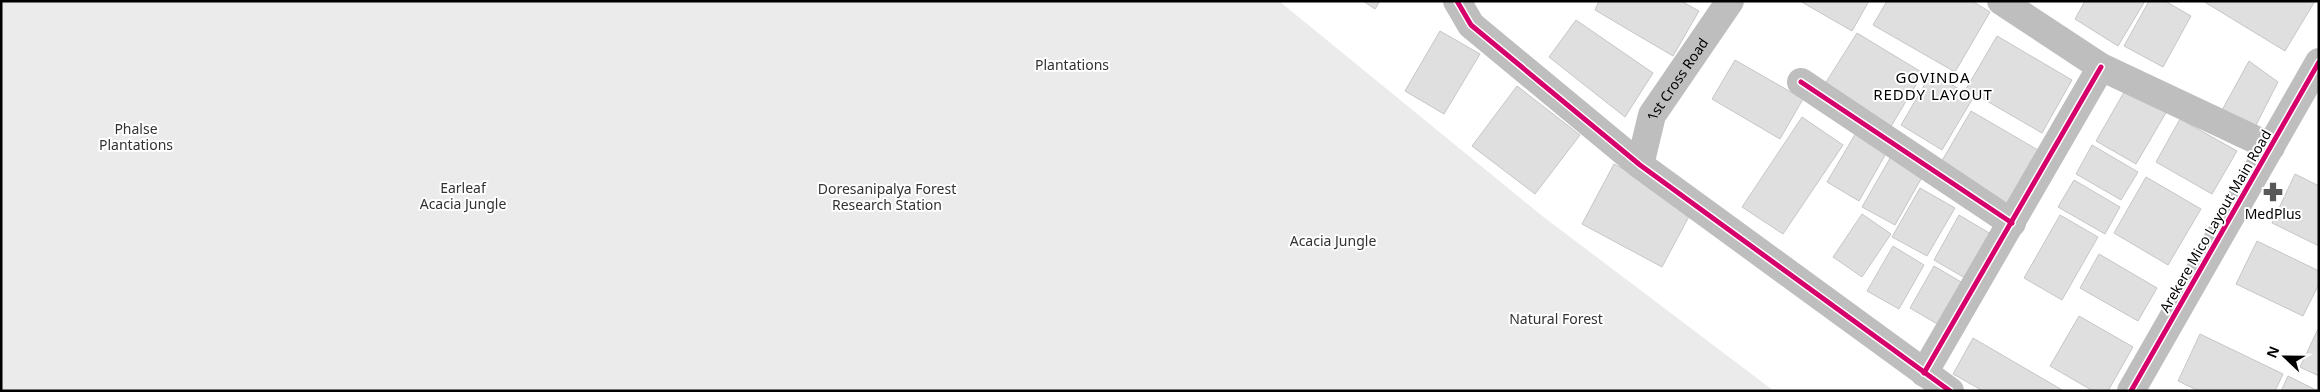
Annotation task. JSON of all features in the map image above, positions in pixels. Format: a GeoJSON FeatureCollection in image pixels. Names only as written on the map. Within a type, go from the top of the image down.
{"type":"FeatureCollection","features":[{"type":"Feature","properties":{"kind":"street"},"geometry":{"type":"LineString","coordinates":[[1458,1],[1471,25],[1640,165],[1950,391]]}},
{"type":"Feature","properties":{"kind":"street","name":"1st Cross Road"},"geometry":{"type":"LineString","coordinates":[[1640,165],[1652,115],[1730,1]]}},
{"type":"Feature","properties":{"kind":"street"},"geometry":{"type":"LineString","coordinates":[[2001,1],[2101,67],[2270,147]]}},
{"type":"Feature","properties":{"kind":"street","name":"Arekere Mico Layout Main Road"},"geometry":{"type":"LineString","coordinates":[[2131,391],[2319,62]]}},
{"type":"Feature","properties":{"kind":"street"},"geometry":{"type":"LineString","coordinates":[[1924,373],[2101,67]]}},
{"type":"Feature","properties":{"kind":"street"},"geometry":{"type":"LineString","coordinates":[[1801,82],[2012,223]]}},
{"type":"Feature","properties":{"kind":"green space","name":"Doresanipalya Forest Research Station"},"geometry":{"type":"Polygon","coordinates":[[[1,1],[1279,1],[1541,215],[1774,391],[1,391],[1,1]]]}},
{"type":"Feature","properties":{"kind":"building"},"geometry":{"type":"Polygon","coordinates":[[[1363,1],[1380,1],[1375,9],[1363,1]]]}},
{"type":"Feature","properties":{"kind":"building"},"geometry":{"type":"Polygon","coordinates":[[[1599,1],[1681,1],[1699,11],[1673,56],[1595,10],[1599,1]]]}},
{"type":"Feature","properties":{"kind":"building"},"geometry":{"type":"Polygon","coordinates":[[[1800,1],[1869,1],[1852,31],[1800,1]]]}},
{"type":"Feature","properties":{"kind":"building"},"geometry":{"type":"Polygon","coordinates":[[[1887,1],[1972,1],[1990,12],[1955,72],[1873,25],[1887,1]]]}},
{"type":"Feature","properties":{"kind":"building"},"geometry":{"type":"Polygon","coordinates":[[[2085,1],[2145,1],[2118,46],[2075,19],[2085,1]]]}},
{"type":"Feature","properties":{"kind":"building"},"geometry":{"type":"Polygon","coordinates":[[[2149,1],[2165,1],[2191,16],[2163,67],[2124,46],[2149,1]]]}},
{"type":"Feature","properties":{"kind":"building"},"geometry":{"type":"Polygon","coordinates":[[[2203,1],[2315,1],[2285,51],[2203,1]]]}},
{"type":"Feature","properties":{"kind":"building"},"geometry":{"type":"Polygon","coordinates":[[[1576,20],[1653,73],[1625,117],[1549,57],[1576,20]]]}},
{"type":"Feature","properties":{"kind":"building"},"geometry":{"type":"Polygon","coordinates":[[[1440,31],[1480,54],[1444,114],[1405,91],[1440,31]]]}},
{"type":"Feature","properties":{"kind":"building"},"geometry":{"type":"Polygon","coordinates":[[[1857,33],[1923,73],[1890,128],[1823,87],[1857,33]]]}},
{"type":"Feature","properties":{"kind":"building"},"geometry":{"type":"Polygon","coordinates":[[[1997,36],[2072,80],[2042,133],[1966,89],[1997,36]]]}},
{"type":"Feature","properties":{"kind":"building"},"geometry":{"type":"Polygon","coordinates":[[[1735,60],[1803,99],[1780,139],[1712,99],[1735,60]]]}},
{"type":"Feature","properties":{"kind":"building"},"geometry":{"type":"Polygon","coordinates":[[[2249,61],[2278,82],[2253,131],[2221,112],[2249,61]]]}},
{"type":"Feature","properties":{"kind":"building"},"geometry":{"type":"Polygon","coordinates":[[[1932,72],[1973,98],[1942,150],[1901,125],[1932,72]]]}},
{"type":"Feature","properties":{"kind":"building"},"geometry":{"type":"Polygon","coordinates":[[[1517,86],[1580,135],[1535,194],[1472,146],[1517,86]]]}},
{"type":"Feature","properties":{"kind":"building"},"geometry":{"type":"Polygon","coordinates":[[[2127,87],[2167,111],[2136,164],[2096,141],[2127,87]]]}},
{"type":"Feature","properties":{"kind":"building"},"geometry":{"type":"Polygon","coordinates":[[[1971,111],[2038,150],[2007,204],[1940,164],[1971,111]]]}},
{"type":"Feature","properties":{"kind":"building"},"geometry":{"type":"Polygon","coordinates":[[[1802,117],[1843,145],[1783,234],[1742,207],[1802,117]]]}},
{"type":"Feature","properties":{"kind":"building"},"geometry":{"type":"Polygon","coordinates":[[[2180,119],[2237,151],[2212,194],[2156,162],[2180,119]]]}},
{"type":"Feature","properties":{"kind":"building"},"geometry":{"type":"Polygon","coordinates":[[[1857,131],[1888,150],[1859,201],[1827,182],[1857,131]]]}},
{"type":"Feature","properties":{"kind":"building"},"geometry":{"type":"Polygon","coordinates":[[[2092,145],[2138,172],[2121,200],[2076,174],[2092,145]]]}},
{"type":"Feature","properties":{"kind":"building"},"geometry":{"type":"Polygon","coordinates":[[[1893,153],[1925,172],[1895,225],[1862,207],[1893,153]]]}},
{"type":"Feature","properties":{"kind":"building"},"geometry":{"type":"Polygon","coordinates":[[[1614,164],[1694,207],[1662,267],[1582,224],[1614,164]]]}},
{"type":"Feature","properties":{"kind":"building"},"geometry":{"type":"Polygon","coordinates":[[[2295,174],[2319,186],[2319,246],[2272,223],[2295,174]]]}},
{"type":"Feature","properties":{"kind":"building"},"geometry":{"type":"Polygon","coordinates":[[[2146,177],[2201,209],[2168,265],[2114,233],[2146,177]]]}},
{"type":"Feature","properties":{"kind":"building"},"geometry":{"type":"Polygon","coordinates":[[[2074,180],[2120,207],[2105,234],[2058,207],[2074,180]]]}},
{"type":"Feature","properties":{"kind":"building"},"geometry":{"type":"Polygon","coordinates":[[[1920,188],[1955,208],[1927,256],[1892,237],[1920,188]]]}},
{"type":"Feature","properties":{"kind":"building"},"geometry":{"type":"Polygon","coordinates":[[[1862,214],[1891,234],[1862,277],[1833,257],[1862,214]]]}},
{"type":"Feature","properties":{"kind":"building"},"geometry":{"type":"Polygon","coordinates":[[[1959,215],[1991,234],[1965,278],[1934,260],[1959,215]]]}},
{"type":"Feature","properties":{"kind":"building"},"geometry":{"type":"Polygon","coordinates":[[[2060,215],[2098,237],[2062,300],[2024,278],[2060,215]]]}},
{"type":"Feature","properties":{"kind":"building"},"geometry":{"type":"Polygon","coordinates":[[[2257,241],[2319,271],[2319,284],[2303,316],[2236,284],[2257,241]]]}},
{"type":"Feature","properties":{"kind":"building"},"geometry":{"type":"Polygon","coordinates":[[[1893,246],[1924,265],[1899,309],[1867,291],[1893,246]]]}},
{"type":"Feature","properties":{"kind":"building"},"geometry":{"type":"Polygon","coordinates":[[[2099,254],[2157,288],[2138,321],[2080,288],[2099,254]]]}},
{"type":"Feature","properties":{"kind":"building"},"geometry":{"type":"Polygon","coordinates":[[[1934,266],[1968,286],[1944,328],[1910,308],[1934,266]]]}},
{"type":"Feature","properties":{"kind":"building"},"geometry":{"type":"Polygon","coordinates":[[[2079,316],[2133,347],[2108,391],[2093,391],[2050,366],[2079,316]]]}},
{"type":"Feature","properties":{"kind":"building"},"geometry":{"type":"Polygon","coordinates":[[[2319,329],[2319,376],[2300,367],[2319,329]]]}},
{"type":"Feature","properties":{"kind":"building"},"geometry":{"type":"Polygon","coordinates":[[[2200,334],[2283,374],[2275,391],[2199,391],[2178,381],[2200,334]]]}},
{"type":"Feature","properties":{"kind":"building"},"geometry":{"type":"Polygon","coordinates":[[[1973,338],[2064,391],[1983,391],[1953,374],[1973,338]]]}},
{"type":"Feature","properties":{"kind":"building"},"geometry":{"type":"Polygon","coordinates":[[[2288,376],[2318,391],[2281,391],[2288,376]]]}},
{"type":"Feature","properties":{"kind":"cycle path"},"geometry":{"type":"LineString","coordinates":[[1457,1],[1471,25],[1640,165],[1950,391]]}},
{"type":"Feature","properties":{"kind":"cycle path"},"geometry":{"type":"LineString","coordinates":[[2131,391],[2319,62]]}},
{"type":"Feature","properties":{"kind":"cycle path"},"geometry":{"type":"LineString","coordinates":[[1924,373],[2101,67]]}},
{"type":"Feature","properties":{"kind":"cycle path"},"geometry":{"type":"LineString","coordinates":[[1801,82],[2012,223]]}},
{"type":"Feature","properties":{"kind":"place","name":"MedPlus"},"geometry":{"type":"Point","coordinates":[2273,192]}},
{"type":"Feature","properties":{"kind":"district","name":"GOVINDA REDDY LAYOUT"},"geometry":{"type":"Point","coordinates":[1933,86]}},
{"type":"Feature","properties":{"kind":"park label","name":"Plantations"},"geometry":{"type":"Point","coordinates":[1072,64]}},
{"type":"Feature","properties":{"kind":"park label","name":"Phalse Plantations"},"geometry":{"type":"Point","coordinates":[136,136]}},
{"type":"Feature","properties":{"kind":"park label","name":"Earleaf Acacia Jungle"},"geometry":{"type":"Point","coordinates":[463,196]}},
{"type":"Feature","properties":{"kind":"park label","name":"Acacia Jungle"},"geometry":{"type":"Point","coordinates":[1333,240]}},
{"type":"Feature","properties":{"kind":"park label","name":"Natural Forest"},"geometry":{"type":"Point","coordinates":[1556,318]}}]}
